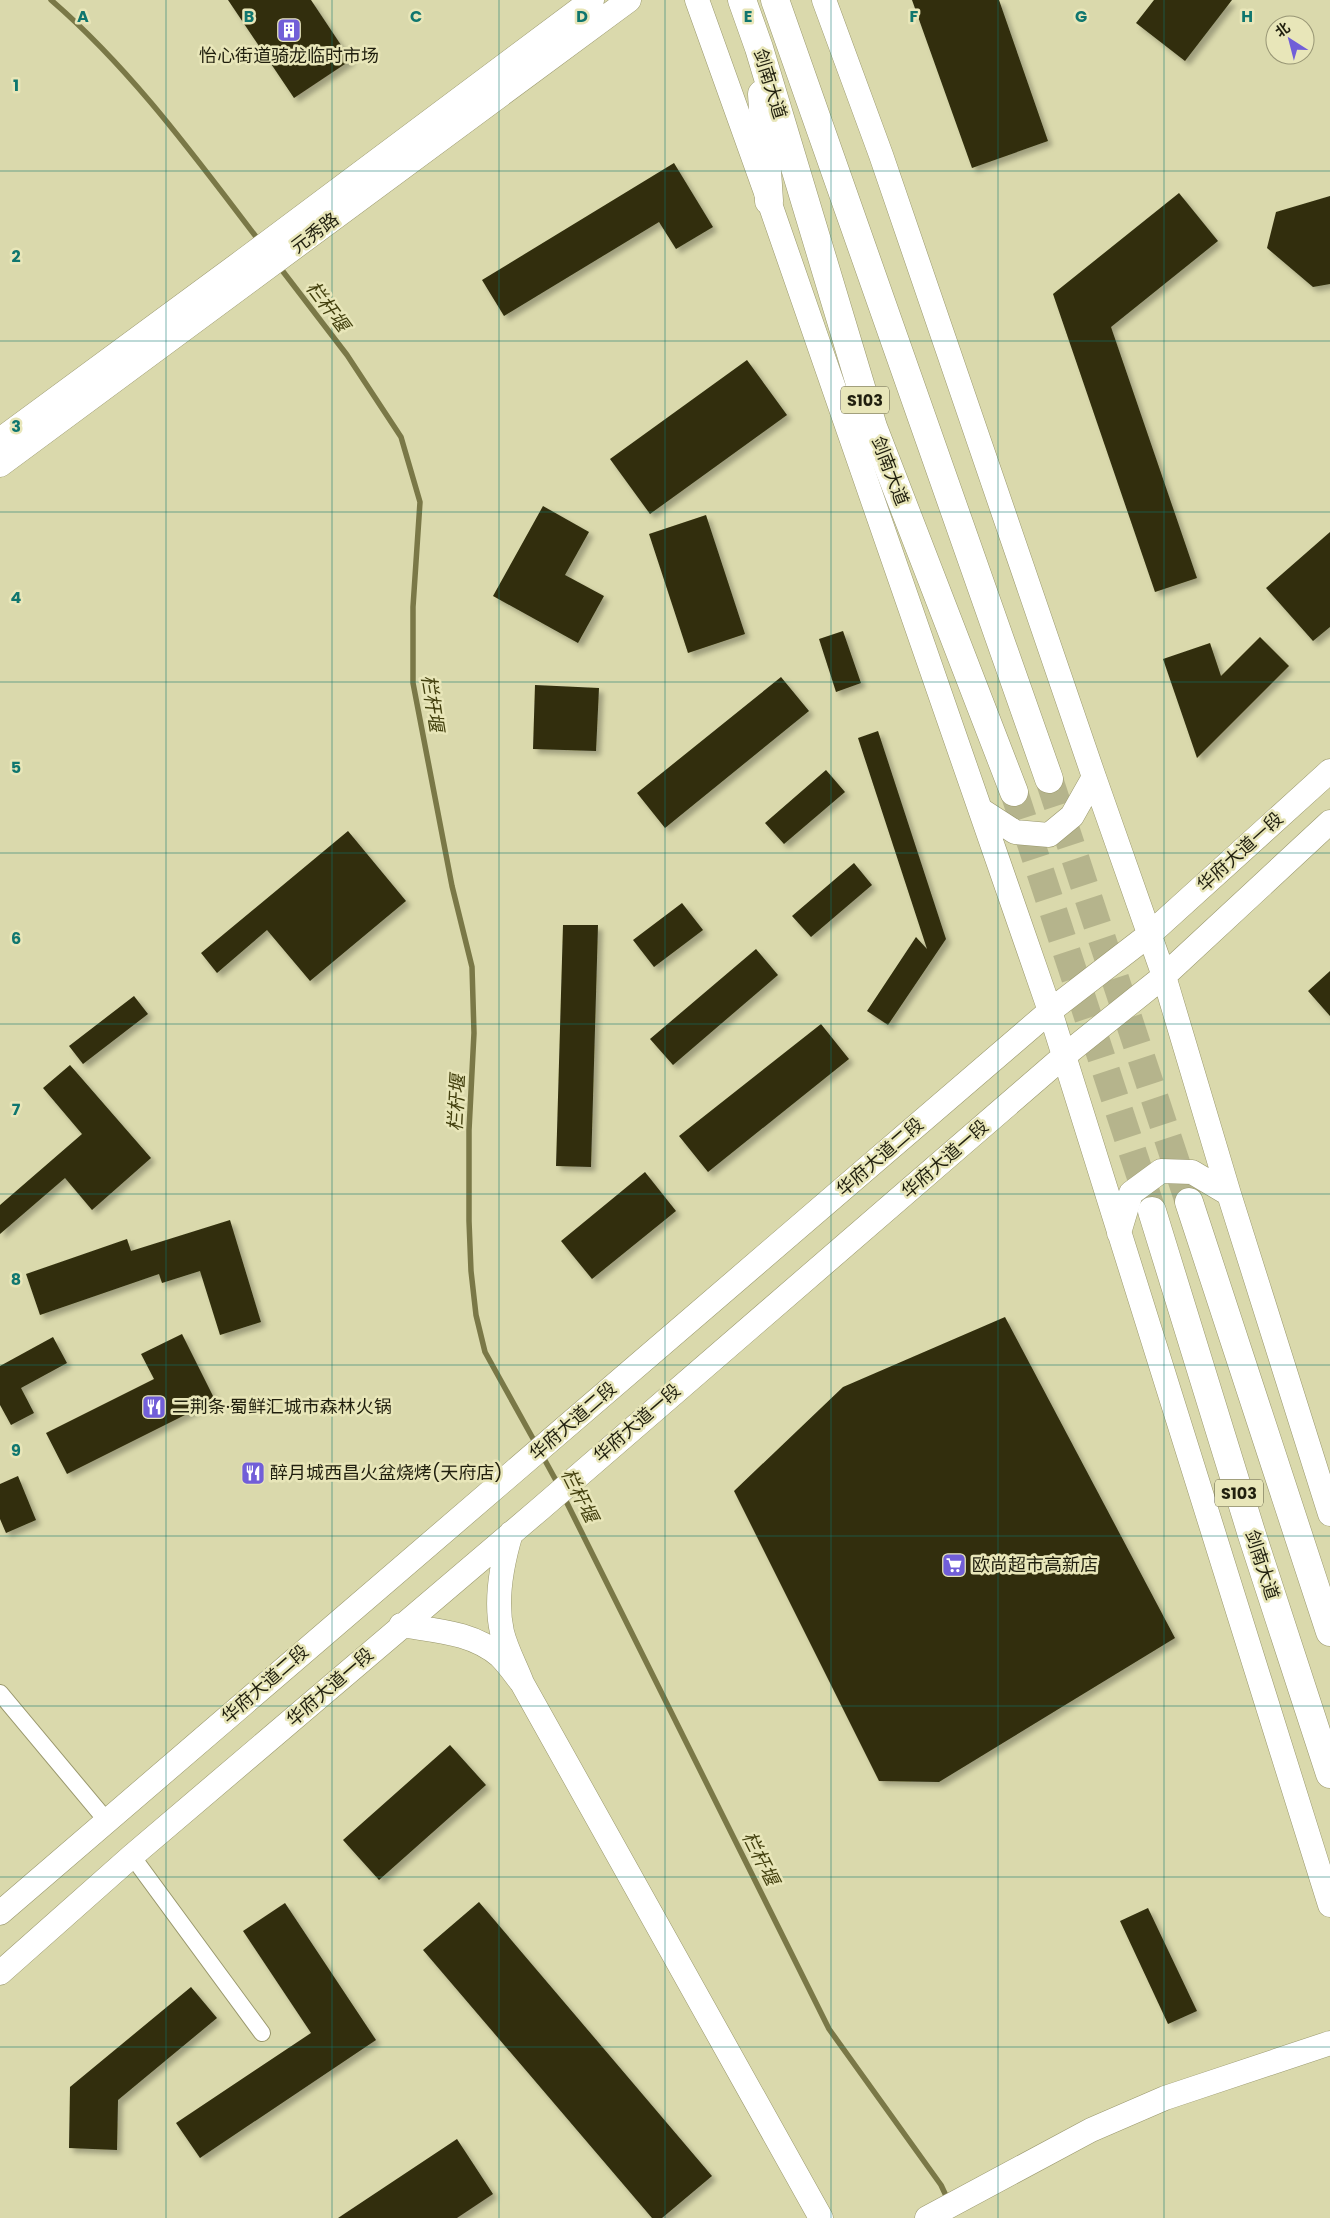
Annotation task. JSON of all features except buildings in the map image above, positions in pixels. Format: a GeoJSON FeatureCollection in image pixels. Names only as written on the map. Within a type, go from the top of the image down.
{"type":"FeatureCollection","features":[{"type":"Feature","properties":{"kind":"highway","name":"剑南大道"},"geometry":{"type":"LineString","coordinates":[[742,0],[759,48],[874,427],[1014,792]]}},
{"type":"Feature","properties":{"kind":"highway","name":"剑南大道"},"geometry":{"type":"LineString","coordinates":[[775,0],[1049,779]]}},
{"type":"Feature","properties":{"kind":"highway"},"geometry":{"type":"LineString","coordinates":[[759,48],[769,201]]}},
{"type":"Feature","properties":{"kind":"highway","name":"S103"},"geometry":{"type":"LineString","coordinates":[[1189,1202],[1330,1632]]}},
{"type":"Feature","properties":{"kind":"highway","name":"剑南大道"},"geometry":{"type":"LineString","coordinates":[[1152,1211],[1252,1535],[1330,1774]]}},
{"type":"Feature","properties":{"kind":"main road","name":"元秀路"},"geometry":{"type":"LineString","coordinates":[[0,465],[592,0]]}},
{"type":"Feature","properties":{"kind":"main road","name":"元秀路"},"geometry":{"type":"LineString","coordinates":[[289,239],[629,0]]}},
{"type":"Feature","properties":{"kind":"main road"},"geometry":{"type":"LineString","coordinates":[[697,0],[769,201],[1050,1011],[1330,1905]]}},
{"type":"Feature","properties":{"kind":"main road"},"geometry":{"type":"LineString","coordinates":[[824,0],[880,155],[1150,934],[1229,1194],[1330,1514]]}},
{"type":"Feature","properties":{"kind":"main road","name":"元秀路"},"geometry":{"type":"LineString","coordinates":[[0,440],[249,270]]}},
{"type":"Feature","properties":{"kind":"main road","name":"华府大道一段"},"geometry":{"type":"LineString","coordinates":[[1150,934],[1330,771]]}},
{"type":"Feature","properties":{"kind":"main road"},"geometry":{"type":"LineString","coordinates":[[981,810],[1015,832],[1049,834],[1072,816],[1094,777]]}},
{"type":"Feature","properties":{"kind":"main road","name":"华府大道一段"},"geometry":{"type":"LineString","coordinates":[[0,1972],[132,1856],[401,1625],[540,1509],[576,1475],[1064,1056],[1164,976],[1330,822]]}},
{"type":"Feature","properties":{"kind":"main road","name":"华府大道二段"},"geometry":{"type":"LineString","coordinates":[[0,1913],[1050,1011],[1150,934]]}},
{"type":"Feature","properties":{"kind":"main road"},"geometry":{"type":"LineString","coordinates":[[1119,1233],[1131,1193],[1161,1171],[1192,1172],[1229,1194]]}},
{"type":"Feature","properties":{"kind":"main road"},"geometry":{"type":"LineString","coordinates":[[511,1533],[505,1553],[500,1598],[502,1632],[522,1683],[821,2218]]}},
{"type":"Feature","properties":{"kind":"main road"},"geometry":{"type":"LineString","coordinates":[[401,1625],[459,1634],[482,1643],[501,1657],[522,1683]]}},
{"type":"Feature","properties":{"kind":"main road"},"geometry":{"type":"LineString","coordinates":[[929,2217],[1091,2130],[1165,2098],[1330,2043]]}},
{"type":"Feature","properties":{"kind":"street"},"geometry":{"type":"LineString","coordinates":[[0,1693],[106,1820]]}},
{"type":"Feature","properties":{"kind":"street"},"geometry":{"type":"LineString","coordinates":[[132,1856],[262,2032]]}},
{"type":"Feature","properties":{"kind":"waterway","name":"栏杆堰"},"geometry":{"type":"LineString","coordinates":[[51,0],[109,55],[162,115],[260,242]]}},
{"type":"Feature","properties":{"kind":"waterway","name":"栏杆堰"},"geometry":{"type":"LineString","coordinates":[[278,265],[347,355],[401,437],[420,502],[413,607],[413,683],[452,886],[472,967],[474,1033],[469,1130],[469,1221],[471,1271],[476,1315],[485,1352],[536,1444]]}},
{"type":"Feature","properties":{"kind":"waterway","name":"栏杆堰"},"geometry":{"type":"LineString","coordinates":[[542,1455],[559,1486]]}},
{"type":"Feature","properties":{"kind":"waterway","name":"栏杆堰"},"geometry":{"type":"LineString","coordinates":[[564,1497],[829,2029],[941,2185],[948,2200]]}},
{"type":"Feature","properties":{"kind":"tunnel"},"geometry":{"type":"LineString","coordinates":[[1049,779],[1189,1202]]}},
{"type":"Feature","properties":{"kind":"tunnel"},"geometry":{"type":"LineString","coordinates":[[1014,792],[1152,1211]]}},
{"type":"Feature","properties":{"kind":"place","name":"怡心街道骑龙临时市场"},"geometry":{"type":"Point","coordinates":[289,30]}},
{"type":"Feature","properties":{"kind":"place","name":"二荆条·蜀鲜汇城市森林火锅"},"geometry":{"type":"Point","coordinates":[154,1407]}},
{"type":"Feature","properties":{"kind":"place","name":"醉月城西昌火盆烧烤(天府店)"},"geometry":{"type":"Point","coordinates":[253,1473]}},
{"type":"Feature","properties":{"kind":"place","name":"欧尚超市高新店"},"geometry":{"type":"Point","coordinates":[954,1565]}}]}
